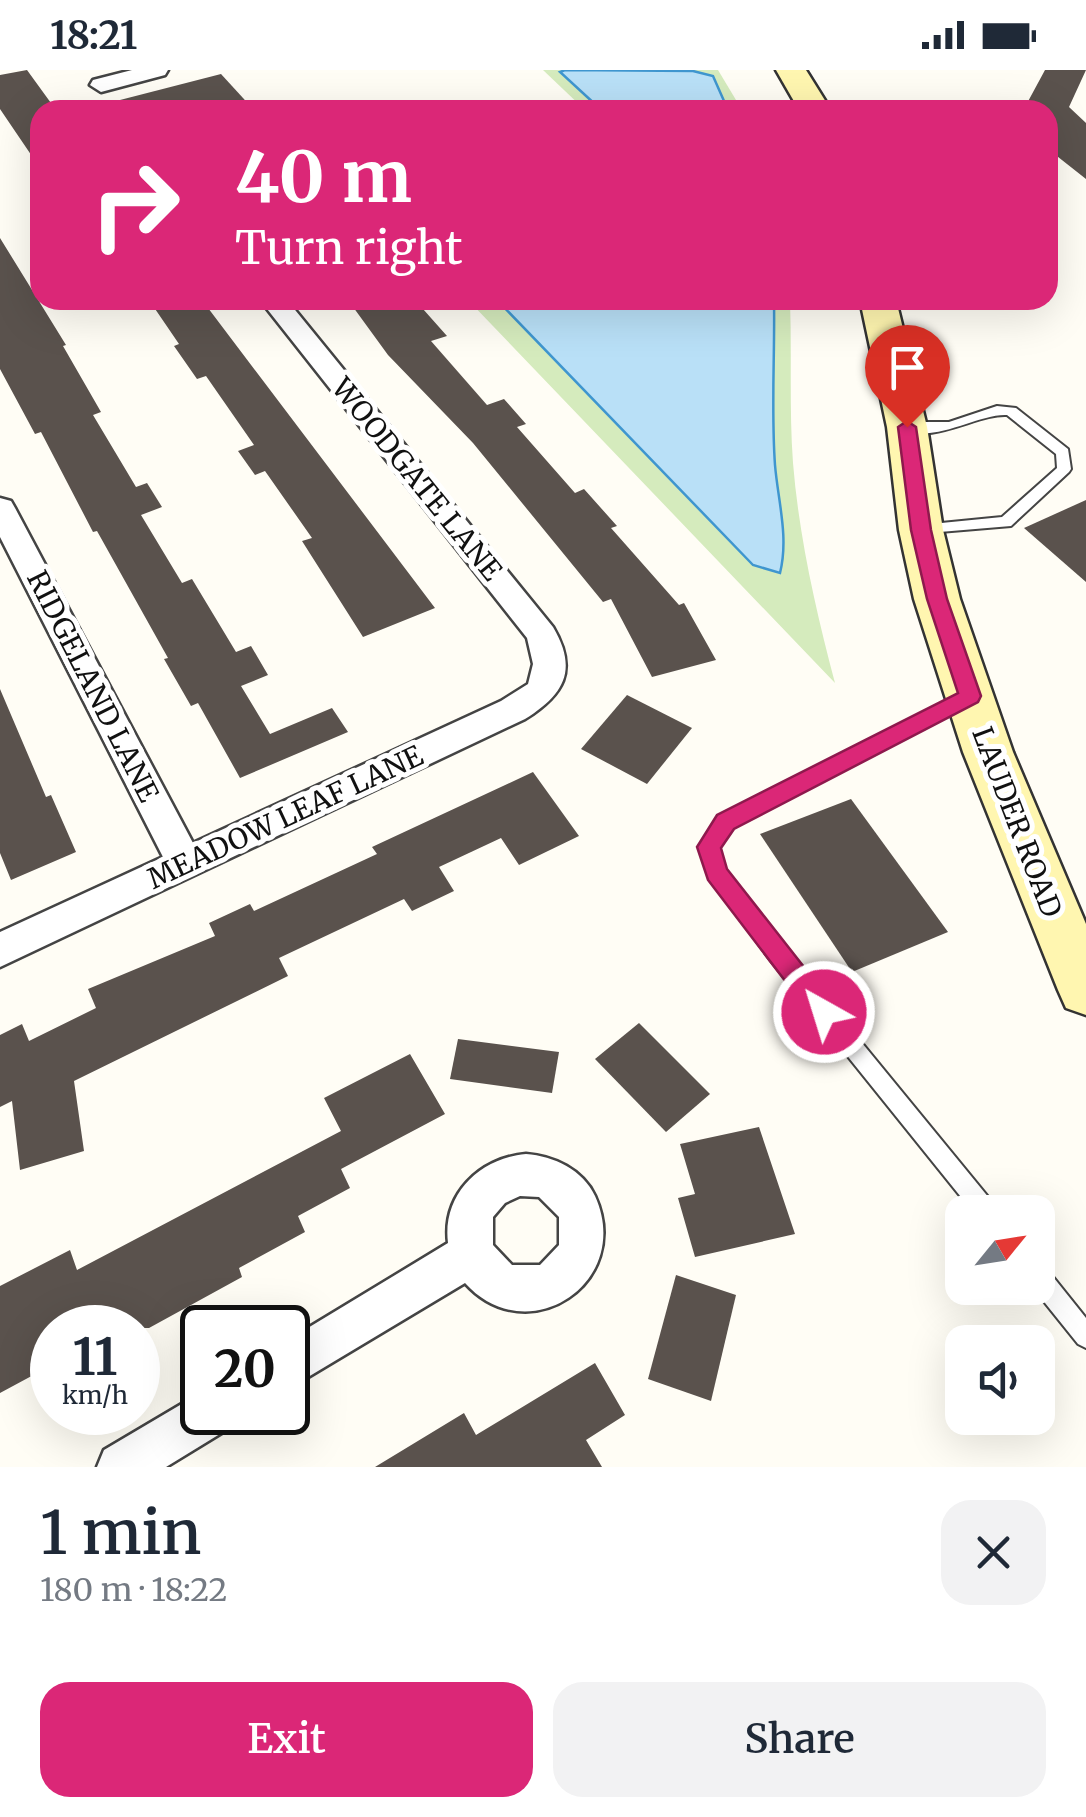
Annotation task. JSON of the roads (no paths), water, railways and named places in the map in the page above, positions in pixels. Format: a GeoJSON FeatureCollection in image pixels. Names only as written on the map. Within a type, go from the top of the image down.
{"type":"FeatureCollection","features":[{"type":"Feature","properties":{"kind":"main road"},"geometry":{"type":"LineString","coordinates":[[791,70],[809,100]]}},
{"type":"Feature","properties":{"kind":"main road","name":"LAUDER ROAD"},"geometry":{"type":"LineString","coordinates":[[880,310],[907,427],[921,530],[937,599],[988,752],[1086,990]]}},
{"type":"Feature","properties":{"kind":"street"},"geometry":{"type":"LineString","coordinates":[[94,77],[157,70]]}},
{"type":"Feature","properties":{"kind":"street"},"geometry":{"type":"LineString","coordinates":[[94,77],[113,100]]}},
{"type":"Feature","properties":{"kind":"street","name":"WOODGATE LANE"},"geometry":{"type":"LineString","coordinates":[[281,310],[542,635],[549,664]]}},
{"type":"Feature","properties":{"kind":"street","name":"RIDGELAND LANE"},"geometry":{"type":"LineString","coordinates":[[0,508],[185,864]]}},
{"type":"Feature","properties":{"kind":"street","name":"MEADOW LEAF LANE"},"geometry":{"type":"LineString","coordinates":[[0,950],[513,710],[544,690],[549,664]]}},
{"type":"Feature","properties":{"kind":"street"},"geometry":{"type":"LineString","coordinates":[[310,1353],[472,1254]]}},
{"type":"Feature","properties":{"kind":"street"},"geometry":{"type":"LineString","coordinates":[[121,1467],[180,1431]]}},
{"type":"Feature","properties":{"kind":"lane"},"geometry":{"type":"LineString","coordinates":[[907,427],[950,426],[997,410],[1012,412],[1063,452],[1064,470],[1006,522],[921,530]]}},
{"type":"Feature","properties":{"kind":"lane"},"geometry":{"type":"LineString","coordinates":[[970,696],[726,822],[709,847],[716,873],[972,1195]]}},
{"type":"Feature","properties":{"kind":"lane"},"geometry":{"type":"LineString","coordinates":[[1055,1297],[1086,1336]]}},
{"type":"Feature","properties":{"kind":"water"},"geometry":{"type":"Polygon","coordinates":[[[693,71],[713,76],[724,100],[590,100],[560,72],[693,71]]]}},
{"type":"Feature","properties":{"kind":"water"},"geometry":{"type":"Polygon","coordinates":[[[507,310],[774,310],[774,444],[782,559],[780,573],[753,565],[507,310]]]}}]}
